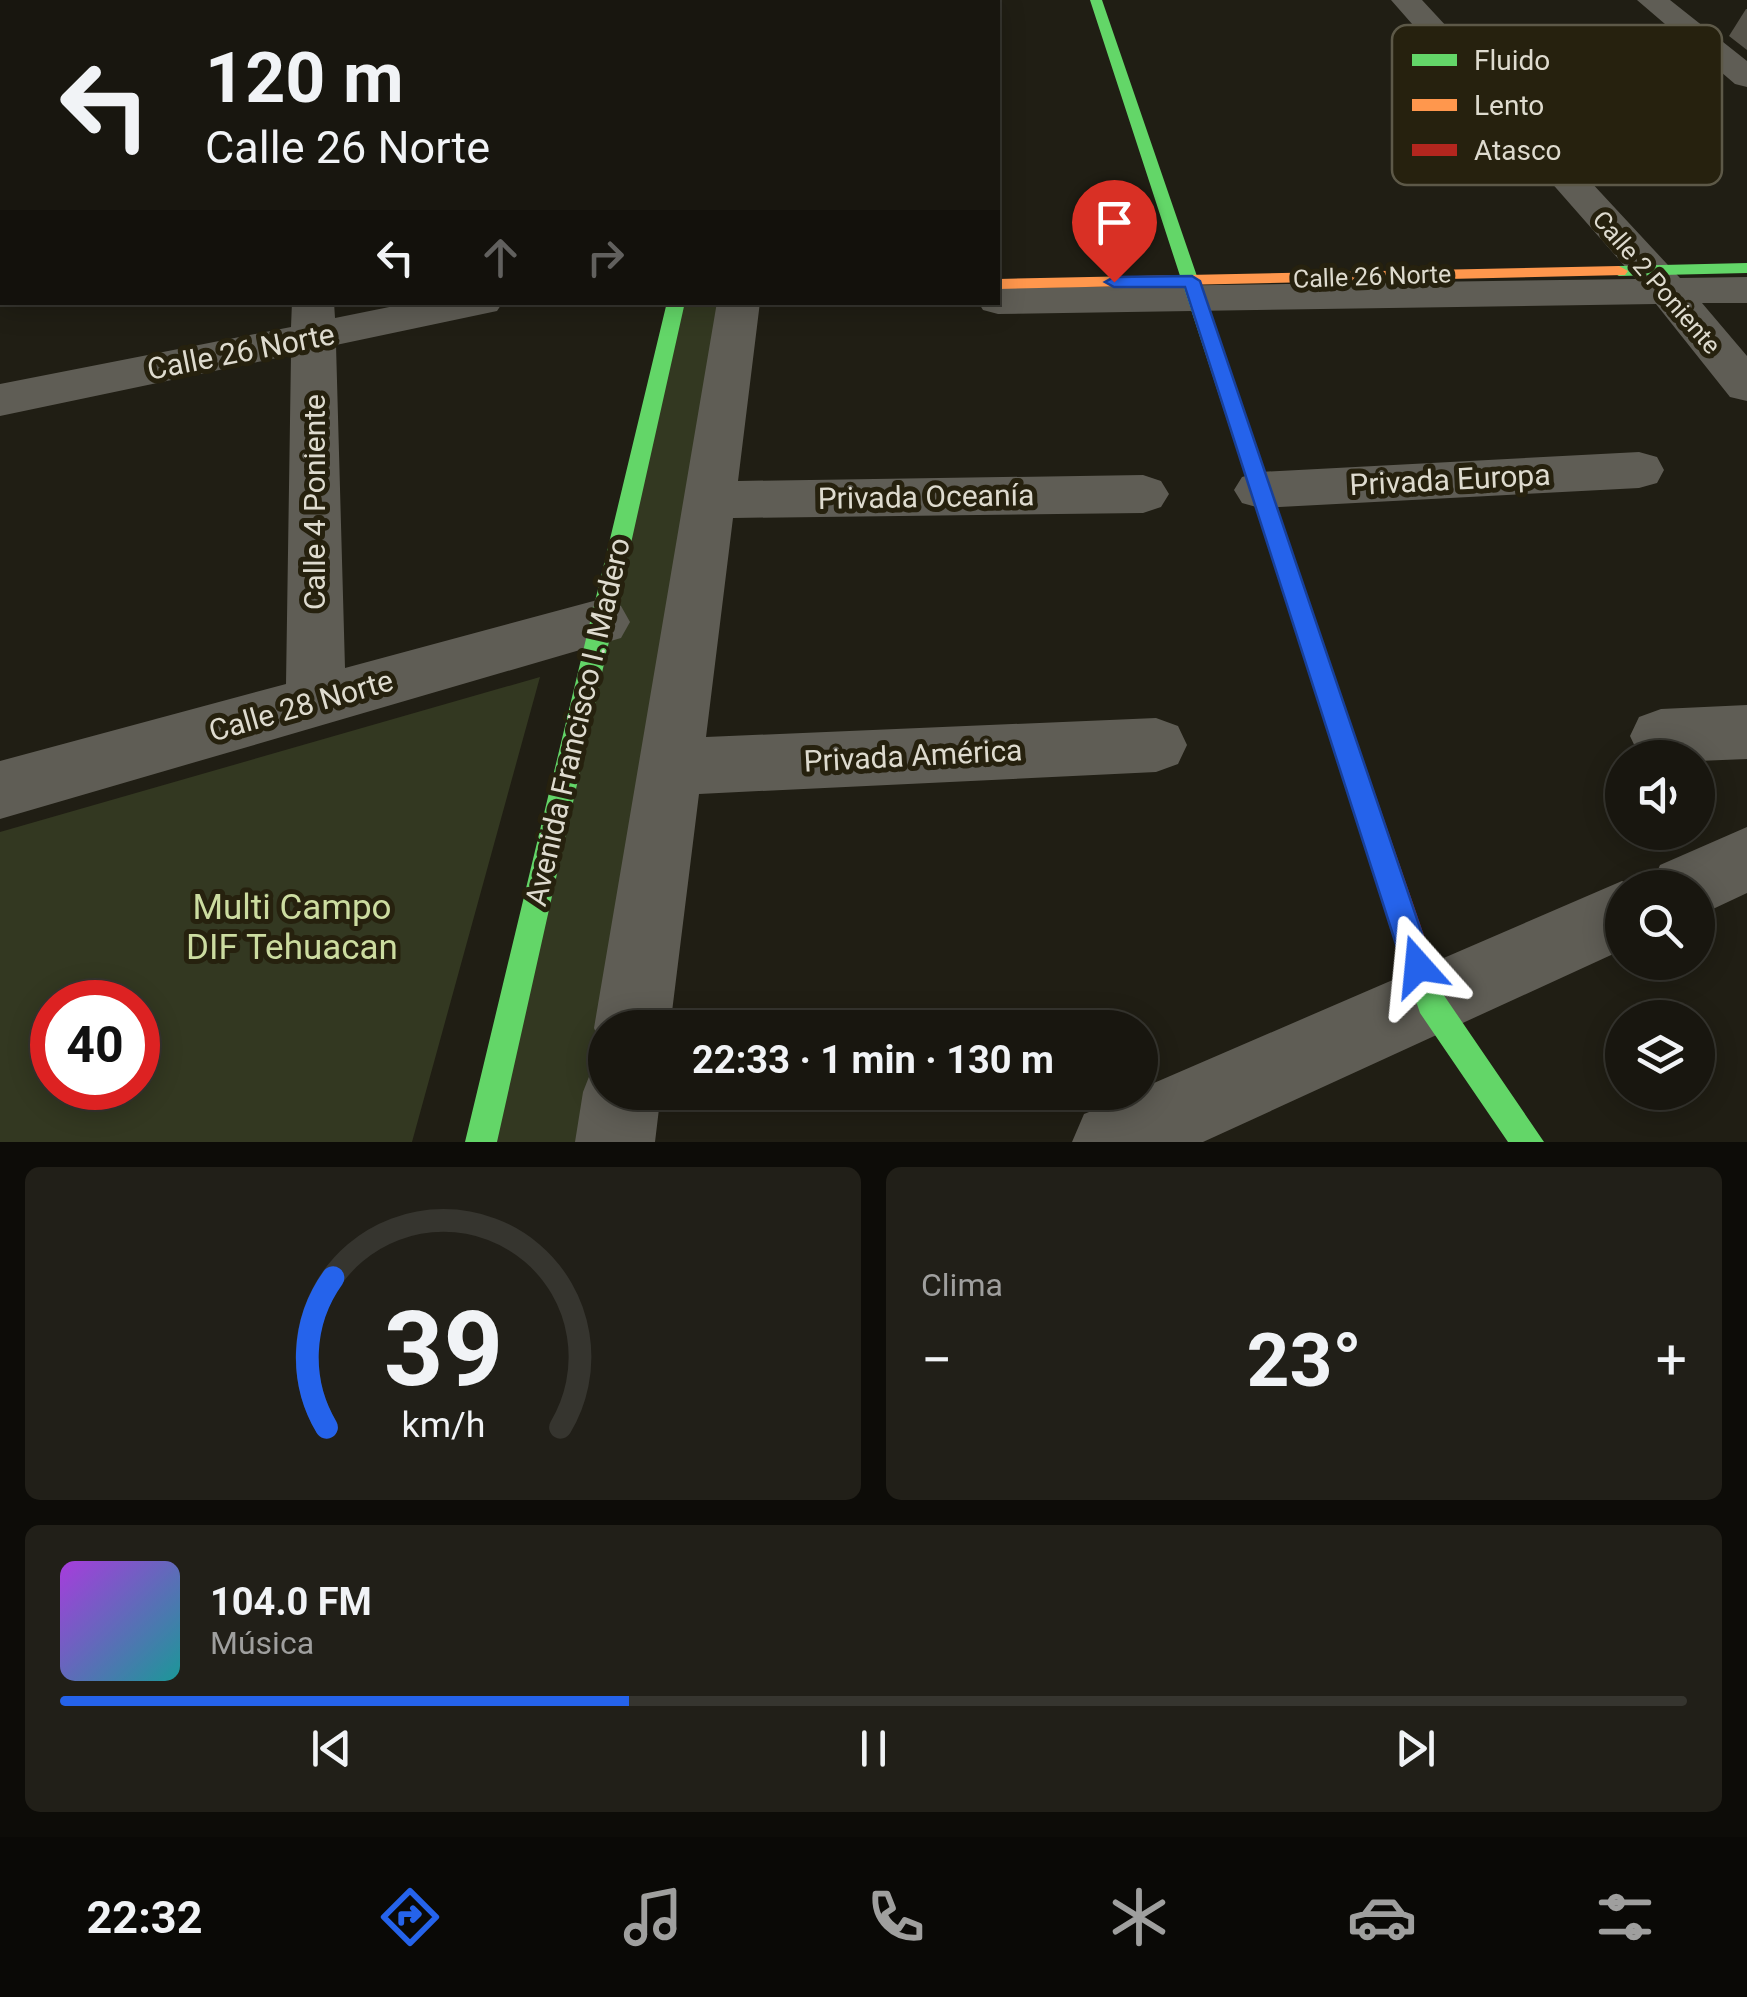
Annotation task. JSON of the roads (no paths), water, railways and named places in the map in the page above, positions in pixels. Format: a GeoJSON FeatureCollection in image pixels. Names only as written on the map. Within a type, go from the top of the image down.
{"type":"FeatureCollection","features":[{"type":"Feature","properties":{"kind":"street"},"geometry":{"type":"LineString","coordinates":[[1096,0],[1430,1002],[1528,1142]]}},
{"type":"Feature","properties":{"kind":"street","name":"Calle 2 Poniente"},"geometry":{"type":"LineString","coordinates":[[1406,0],[1428,25]]}},
{"type":"Feature","properties":{"kind":"street"},"geometry":{"type":"LineString","coordinates":[[1652,0],[1683,25]]}},
{"type":"Feature","properties":{"kind":"street"},"geometry":{"type":"LineString","coordinates":[[1722,57],[1747,77]]}},
{"type":"Feature","properties":{"kind":"street","name":"Calle 2 Poniente"},"geometry":{"type":"LineString","coordinates":[[1572,185],[1747,386]]}},
{"type":"Feature","properties":{"kind":"street","name":"Calle 26 Norte"},"geometry":{"type":"LineString","coordinates":[[1000,301],[1194,290],[1658,280],[1747,268]]}},
{"type":"Feature","properties":{"kind":"street","name":"Calle 26 Norte"},"geometry":{"type":"LineString","coordinates":[[1658,280],[1747,290]]}},
{"type":"Feature","properties":{"kind":"street","name":"Calle 26 Norte"},"geometry":{"type":"LineString","coordinates":[[1000,284],[1194,290]]}},
{"type":"Feature","properties":{"kind":"street","name":"Calle 26 Norte"},"geometry":{"type":"LineString","coordinates":[[0,400],[314,320],[454,305]]}},
{"type":"Feature","properties":{"kind":"street","name":"Avenida Francisco I. Madero"},"geometry":{"type":"LineString","coordinates":[[481,1142],[675,305]]}},
{"type":"Feature","properties":{"kind":"street"},"geometry":{"type":"LineString","coordinates":[[635,1010],[739,305]]}},
{"type":"Feature","properties":{"kind":"street","name":"Calle 4 Poniente"},"geometry":{"type":"LineString","coordinates":[[314,320],[316,701]]}},
{"type":"Feature","properties":{"kind":"street","name":"Privada Europa"},"geometry":{"type":"LineString","coordinates":[[1260,490],[1639,470]]}},
{"type":"Feature","properties":{"kind":"street","name":"Privada Oceanía"},"geometry":{"type":"LineString","coordinates":[[710,500],[1143,494]]}},
{"type":"Feature","properties":{"kind":"street","name":"Calle 28 Norte"},"geometry":{"type":"LineString","coordinates":[[0,790],[601,622]]}},
{"type":"Feature","properties":{"kind":"street"},"geometry":{"type":"LineString","coordinates":[[1661,736],[1747,732]]}},
{"type":"Feature","properties":{"kind":"street","name":"Privada América"},"geometry":{"type":"LineString","coordinates":[[670,767],[1156,746]]}},
{"type":"Feature","properties":{"kind":"street"},"geometry":{"type":"LineString","coordinates":[[1715,874],[1747,859]]}},
{"type":"Feature","properties":{"kind":"street"},"geometry":{"type":"LineString","coordinates":[[1112,1142],[1605,924]]}},
{"type":"Feature","properties":{"kind":"street"},"geometry":{"type":"LineString","coordinates":[[614,1142],[619,1110]]}},
{"type":"Feature","properties":{"kind":"park label","name":"Multi Campo DIF Tehuacan"},"geometry":{"type":"Point","coordinates":[292,927]}}]}
